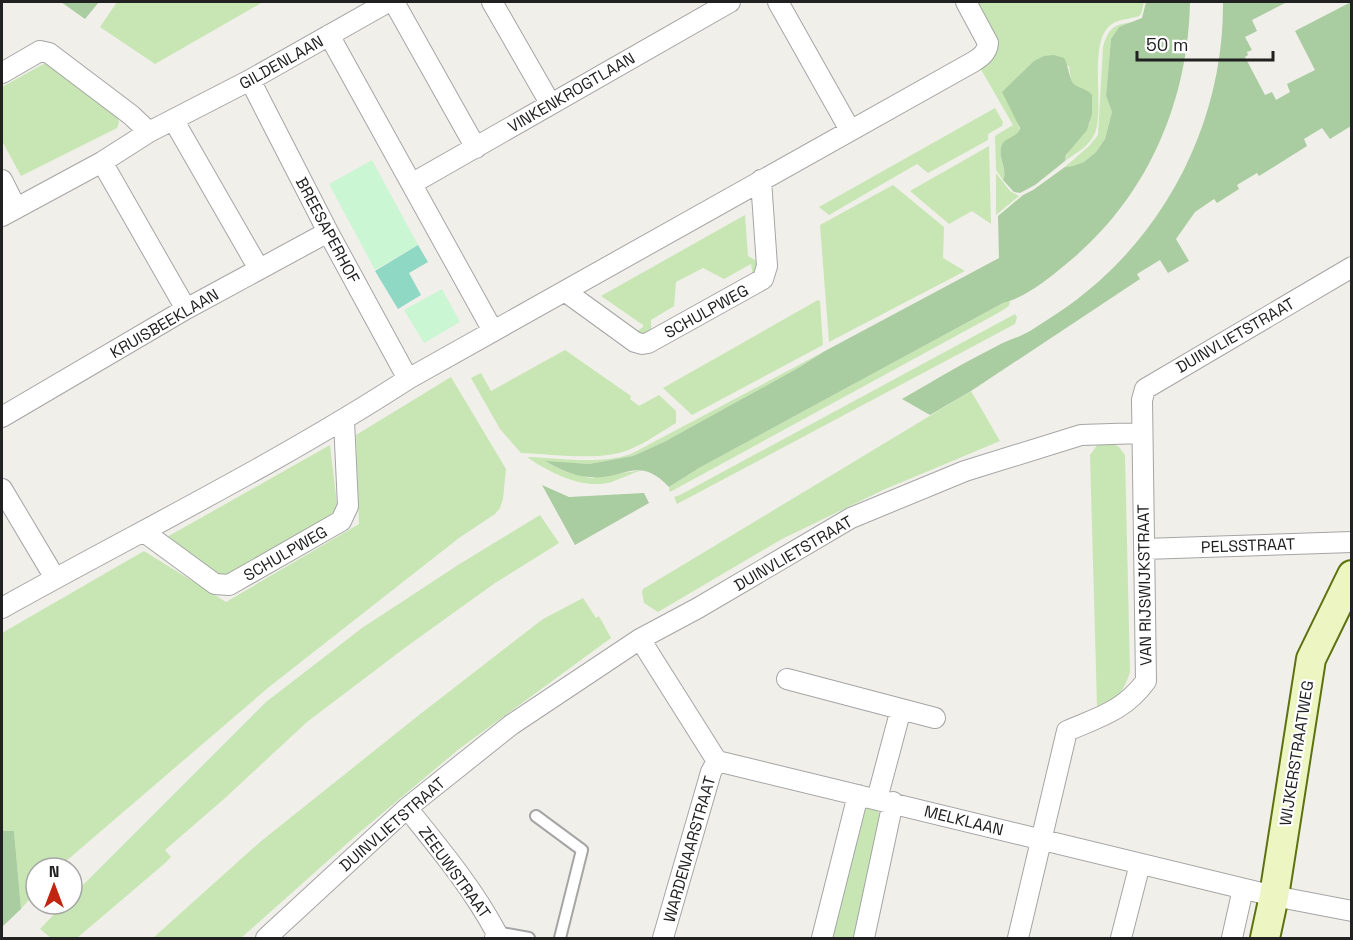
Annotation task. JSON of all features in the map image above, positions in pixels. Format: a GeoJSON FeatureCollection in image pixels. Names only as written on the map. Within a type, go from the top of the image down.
{"type":"FeatureCollection","features":[{"type":"Feature","properties":{"kind":"street","name":"GILDENLAAN"},"geometry":{"type":"LineString","coordinates":[[2,180],[9,212],[388,2]]}},
{"type":"Feature","properties":{"kind":"street"},"geometry":{"type":"LineString","coordinates":[[394,2],[476,148]]}},
{"type":"Feature","properties":{"kind":"street"},"geometry":{"type":"LineString","coordinates":[[492,2],[550,103]]}},
{"type":"Feature","properties":{"kind":"street","name":"VINKENKROGTLAAN"},"geometry":{"type":"LineString","coordinates":[[413,183],[730,2]]}},
{"type":"Feature","properties":{"kind":"street"},"geometry":{"type":"LineString","coordinates":[[778,2],[850,130]]}},
{"type":"Feature","properties":{"kind":"street"},"geometry":{"type":"LineString","coordinates":[[2,608],[344,421],[408,379],[983,56],[988,44],[966,2]]}},
{"type":"Feature","properties":{"kind":"street"},"geometry":{"type":"LineString","coordinates":[[329,35],[493,331]]}},
{"type":"Feature","properties":{"kind":"street"},"geometry":{"type":"LineString","coordinates":[[2,73],[40,51],[49,53],[132,115],[150,132]]}},
{"type":"Feature","properties":{"kind":"street","name":"BREESAPERHOF"},"geometry":{"type":"LineString","coordinates":[[250,80],[328,232],[408,379]]}},
{"type":"Feature","properties":{"kind":"street"},"geometry":{"type":"LineString","coordinates":[[174,121],[259,269]]}},
{"type":"Feature","properties":{"kind":"street"},"geometry":{"type":"LineString","coordinates":[[102,162],[186,309]]}},
{"type":"Feature","properties":{"kind":"street","name":"SCHULPWEG"},"geometry":{"type":"LineString","coordinates":[[566,292],[635,342],[642,344],[648,343],[763,279],[767,266],[761,180]]}},
{"type":"Feature","properties":{"kind":"street","name":"KRUISBEEKLAAN"},"geometry":{"type":"LineString","coordinates":[[2,417],[186,309],[328,232]]}},
{"type":"Feature","properties":{"kind":"street","name":"DUINVLIETSTRAAT"},"geometry":{"type":"LineString","coordinates":[[266,939],[407,808],[511,725],[640,639],[698,608],[851,518],[954,475],[1081,435],[1142,433],[1142,400],[1145,389],[1352,267]]}},
{"type":"Feature","properties":{"kind":"street","name":"SCHULPWEG"},"geometry":{"type":"LineString","coordinates":[[144,532],[215,584],[229,585],[341,521],[348,506],[344,421]]}},
{"type":"Feature","properties":{"kind":"street","name":"VAN RIJSWIJKSTRAAT"},"geometry":{"type":"LineString","coordinates":[[1018,939],[1067,731],[1119,708],[1136,695],[1146,681],[1142,433]]}},
{"type":"Feature","properties":{"kind":"street"},"geometry":{"type":"LineString","coordinates":[[2,489],[55,578]]}},
{"type":"Feature","properties":{"kind":"street","name":"PELSSTRAAT"},"geometry":{"type":"LineString","coordinates":[[1144,549],[1352,542]]}},
{"type":"Feature","properties":{"kind":"street","name":"WIJKERSTRAATWEG"},"geometry":{"type":"LineString","coordinates":[[1265,939],[1274,896],[1311,659],[1352,575]]}},
{"type":"Feature","properties":{"kind":"street"},"geometry":{"type":"LineString","coordinates":[[640,639],[717,760]]}},
{"type":"Feature","properties":{"kind":"street"},"geometry":{"type":"LineString","coordinates":[[788,679],[935,718]]}},
{"type":"Feature","properties":{"kind":"street"},"geometry":{"type":"LineString","coordinates":[[822,939],[876,799],[901,709]]}},
{"type":"Feature","properties":{"kind":"street","name":"MELKLAAN"},"geometry":{"type":"LineString","coordinates":[[717,760],[1243,889],[1352,911]]}},
{"type":"Feature","properties":{"kind":"street","name":"WARDENAARSTRAAT"},"geometry":{"type":"LineString","coordinates":[[663,939],[711,772],[717,760]]}},
{"type":"Feature","properties":{"kind":"street"},"geometry":{"type":"LineString","coordinates":[[864,939],[876,799]]}},
{"type":"Feature","properties":{"kind":"street","name":"ZEEUWSTRAAT"},"geometry":{"type":"LineString","coordinates":[[407,808],[459,874],[496,935]]}},
{"type":"Feature","properties":{"kind":"street"},"geometry":{"type":"LineString","coordinates":[[1121,939],[1140,864]]}},
{"type":"Feature","properties":{"kind":"street"},"geometry":{"type":"LineString","coordinates":[[1232,939],[1243,889]]}},
{"type":"Feature","properties":{"kind":"lane"},"geometry":{"type":"LineString","coordinates":[[536,816],[582,850],[560,939]]}},
{"type":"Feature","properties":{"kind":"lane"},"geometry":{"type":"LineString","coordinates":[[496,935],[529,939]]}},
{"type":"Feature","properties":{"kind":"green space"},"geometry":{"type":"Polygon","coordinates":[[[61,2],[99,2],[85,19],[61,2]]]}},
{"type":"Feature","properties":{"kind":"green space"},"geometry":{"type":"Polygon","coordinates":[[[117,2],[263,2],[155,64],[100,27],[117,2]]]}},
{"type":"Feature","properties":{"kind":"green space"},"geometry":{"type":"Polygon","coordinates":[[[972,2],[1144,2],[1139,16],[1115,22],[1105,32],[1100,44],[1098,59],[1098,122],[1095,133],[1086,145],[1065,161],[1066,156],[1090,122],[1071,79],[1069,66],[1034,61],[1029,68],[1017,121],[1020,132],[1005,141],[1001,147],[1003,180],[996,170],[995,136],[1013,125],[979,66],[990,59],[972,2]]]}},
{"type":"Feature","properties":{"kind":"green space"},"geometry":{"type":"Polygon","coordinates":[[[1146,2],[1190,2],[1181,77],[1171,113],[1140,180],[1118,211],[1094,239],[1051,276],[1028,292],[1003,303],[699,468],[669,487],[658,477],[639,470],[612,476],[589,477],[566,472],[545,461],[589,464],[633,456],[664,442],[825,351],[999,258],[998,216],[1023,195],[1065,167],[1084,162],[1096,152],[1105,139],[1112,112],[1106,96],[1111,39],[1119,27],[1142,18],[1146,2]]]}},
{"type":"Feature","properties":{"kind":"green space"},"geometry":{"type":"Polygon","coordinates":[[[1223,2],[1287,2],[1252,20],[1257,31],[1245,37],[1252,50],[1247,52],[1248,55],[1245,57],[1265,95],[1272,92],[1276,100],[1290,92],[1287,84],[1315,70],[1295,31],[1351,2],[1351,126],[1330,139],[1322,128],[1304,139],[1307,146],[1259,176],[1257,173],[1237,185],[1239,189],[1217,203],[1214,199],[1195,212],[1176,239],[1189,261],[1168,273],[1160,260],[1137,274],[1140,279],[971,391],[930,415],[902,399],[973,358],[1045,322],[1103,278],[1134,246],[1160,210],[1183,172],[1200,132],[1213,90],[1221,46],[1223,2]]]}},
{"type":"Feature","properties":{"kind":"green space"},"geometry":{"type":"Polygon","coordinates":[[[1136,22],[1119,27],[1111,39],[1106,96],[1112,112],[1105,139],[1096,152],[1084,162],[1065,167],[1098,135],[1103,47],[1108,35],[1118,25],[1136,22]]]}},
{"type":"Feature","properties":{"kind":"green space"},"geometry":{"type":"Polygon","coordinates":[[[1054,55],[1064,58],[1073,83],[1092,95],[1092,114],[1087,130],[1066,155],[1065,161],[1035,185],[1020,193],[1014,192],[1003,180],[1004,172],[1000,151],[1002,144],[1016,134],[1020,128],[1002,92],[1034,61],[1044,56],[1054,55]]]}},
{"type":"Feature","properties":{"kind":"green space"},"geometry":{"type":"Polygon","coordinates":[[[47,62],[117,116],[119,122],[117,128],[21,176],[2,141],[2,87],[47,62]]]}},
{"type":"Feature","properties":{"kind":"green space"},"geometry":{"type":"Polygon","coordinates":[[[995,108],[1003,122],[1002,126],[988,134],[988,140],[928,173],[917,164],[829,215],[819,207],[995,108]]]}},
{"type":"Feature","properties":{"kind":"green space"},"geometry":{"type":"Polygon","coordinates":[[[989,146],[991,224],[972,211],[949,224],[910,191],[989,146]]]}},
{"type":"Feature","properties":{"kind":"green space"},"geometry":{"type":"Polygon","coordinates":[[[372,160],[418,245],[375,270],[329,184],[372,160]]]}},
{"type":"Feature","properties":{"kind":"green space"},"geometry":{"type":"Polygon","coordinates":[[[996,173],[1010,191],[1019,196],[996,215],[996,173]]]}},
{"type":"Feature","properties":{"kind":"green space"},"geometry":{"type":"Polygon","coordinates":[[[893,185],[944,227],[943,258],[965,271],[829,342],[820,225],[893,185]]]}},
{"type":"Feature","properties":{"kind":"green space"},"geometry":{"type":"Polygon","coordinates":[[[745,215],[748,256],[762,264],[753,276],[751,264],[724,279],[703,268],[676,282],[674,306],[651,320],[651,335],[646,337],[634,333],[643,325],[601,296],[745,215]]]}},
{"type":"Feature","properties":{"kind":"green space"},"geometry":{"type":"Polygon","coordinates":[[[418,245],[428,262],[409,273],[421,295],[398,309],[375,271],[418,245]]]}},
{"type":"Feature","properties":{"kind":"green space"},"geometry":{"type":"Polygon","coordinates":[[[442,289],[460,322],[424,343],[404,310],[442,289]]]}},
{"type":"Feature","properties":{"kind":"green space"},"geometry":{"type":"Polygon","coordinates":[[[818,300],[820,301],[823,345],[692,415],[663,388],[818,300]]]}},
{"type":"Feature","properties":{"kind":"green space"},"geometry":{"type":"Polygon","coordinates":[[[1010,301],[1009,306],[998,313],[670,492],[669,487],[699,468],[1010,301]]]}},
{"type":"Feature","properties":{"kind":"green space"},"geometry":{"type":"Polygon","coordinates":[[[1015,314],[1017,317],[1015,324],[677,504],[674,497],[1015,314]]]}},
{"type":"Feature","properties":{"kind":"green space"},"geometry":{"type":"Polygon","coordinates":[[[565,350],[631,396],[630,399],[639,406],[659,395],[676,411],[676,423],[641,444],[619,453],[584,456],[521,453],[500,429],[471,378],[481,373],[491,391],[565,350]]]}},
{"type":"Feature","properties":{"kind":"green space"},"geometry":{"type":"Polygon","coordinates":[[[825,351],[664,442],[633,456],[589,464],[546,462],[566,472],[591,478],[643,470],[612,482],[590,484],[578,482],[556,474],[527,457],[593,460],[631,454],[825,351]]]}},
{"type":"Feature","properties":{"kind":"green space"},"geometry":{"type":"Polygon","coordinates":[[[451,377],[506,469],[500,508],[269,687],[72,856],[24,856],[24,906],[21,909],[14,831],[2,831],[2,633],[144,551],[226,602],[359,524],[356,435],[451,377]]]}},
{"type":"Feature","properties":{"kind":"green space"},"geometry":{"type":"Polygon","coordinates":[[[971,391],[1000,441],[883,490],[782,539],[658,612],[644,603],[643,589],[971,391]]]}},
{"type":"Feature","properties":{"kind":"green space"},"geometry":{"type":"Polygon","coordinates":[[[1103,437],[1119,447],[1125,455],[1130,672],[1119,694],[1097,706],[1090,455],[1103,437]]]}},
{"type":"Feature","properties":{"kind":"green space"},"geometry":{"type":"Polygon","coordinates":[[[330,445],[338,513],[223,577],[167,537],[330,445]]]}},
{"type":"Feature","properties":{"kind":"green space"},"geometry":{"type":"Polygon","coordinates":[[[542,485],[569,497],[644,493],[649,503],[575,545],[542,485]]]}},
{"type":"Feature","properties":{"kind":"green space"},"geometry":{"type":"Polygon","coordinates":[[[540,515],[559,543],[495,583],[307,722],[165,850],[171,857],[164,864],[77,938],[51,938],[40,929],[52,916],[84,916],[84,884],[266,702],[362,628],[540,515]]]}},
{"type":"Feature","properties":{"kind":"green space"},"geometry":{"type":"Polygon","coordinates":[[[583,598],[596,618],[599,616],[611,638],[459,749],[360,832],[241,938],[153,938],[260,842],[419,715],[543,619],[583,598]]]}},
{"type":"Feature","properties":{"kind":"green space"},"geometry":{"type":"Polygon","coordinates":[[[864,806],[877,810],[881,816],[854,938],[830,938],[864,806]]]}},
{"type":"Feature","properties":{"kind":"green space"},"geometry":{"type":"Polygon","coordinates":[[[2,831],[14,831],[21,909],[2,927],[2,831]]]}}]}
